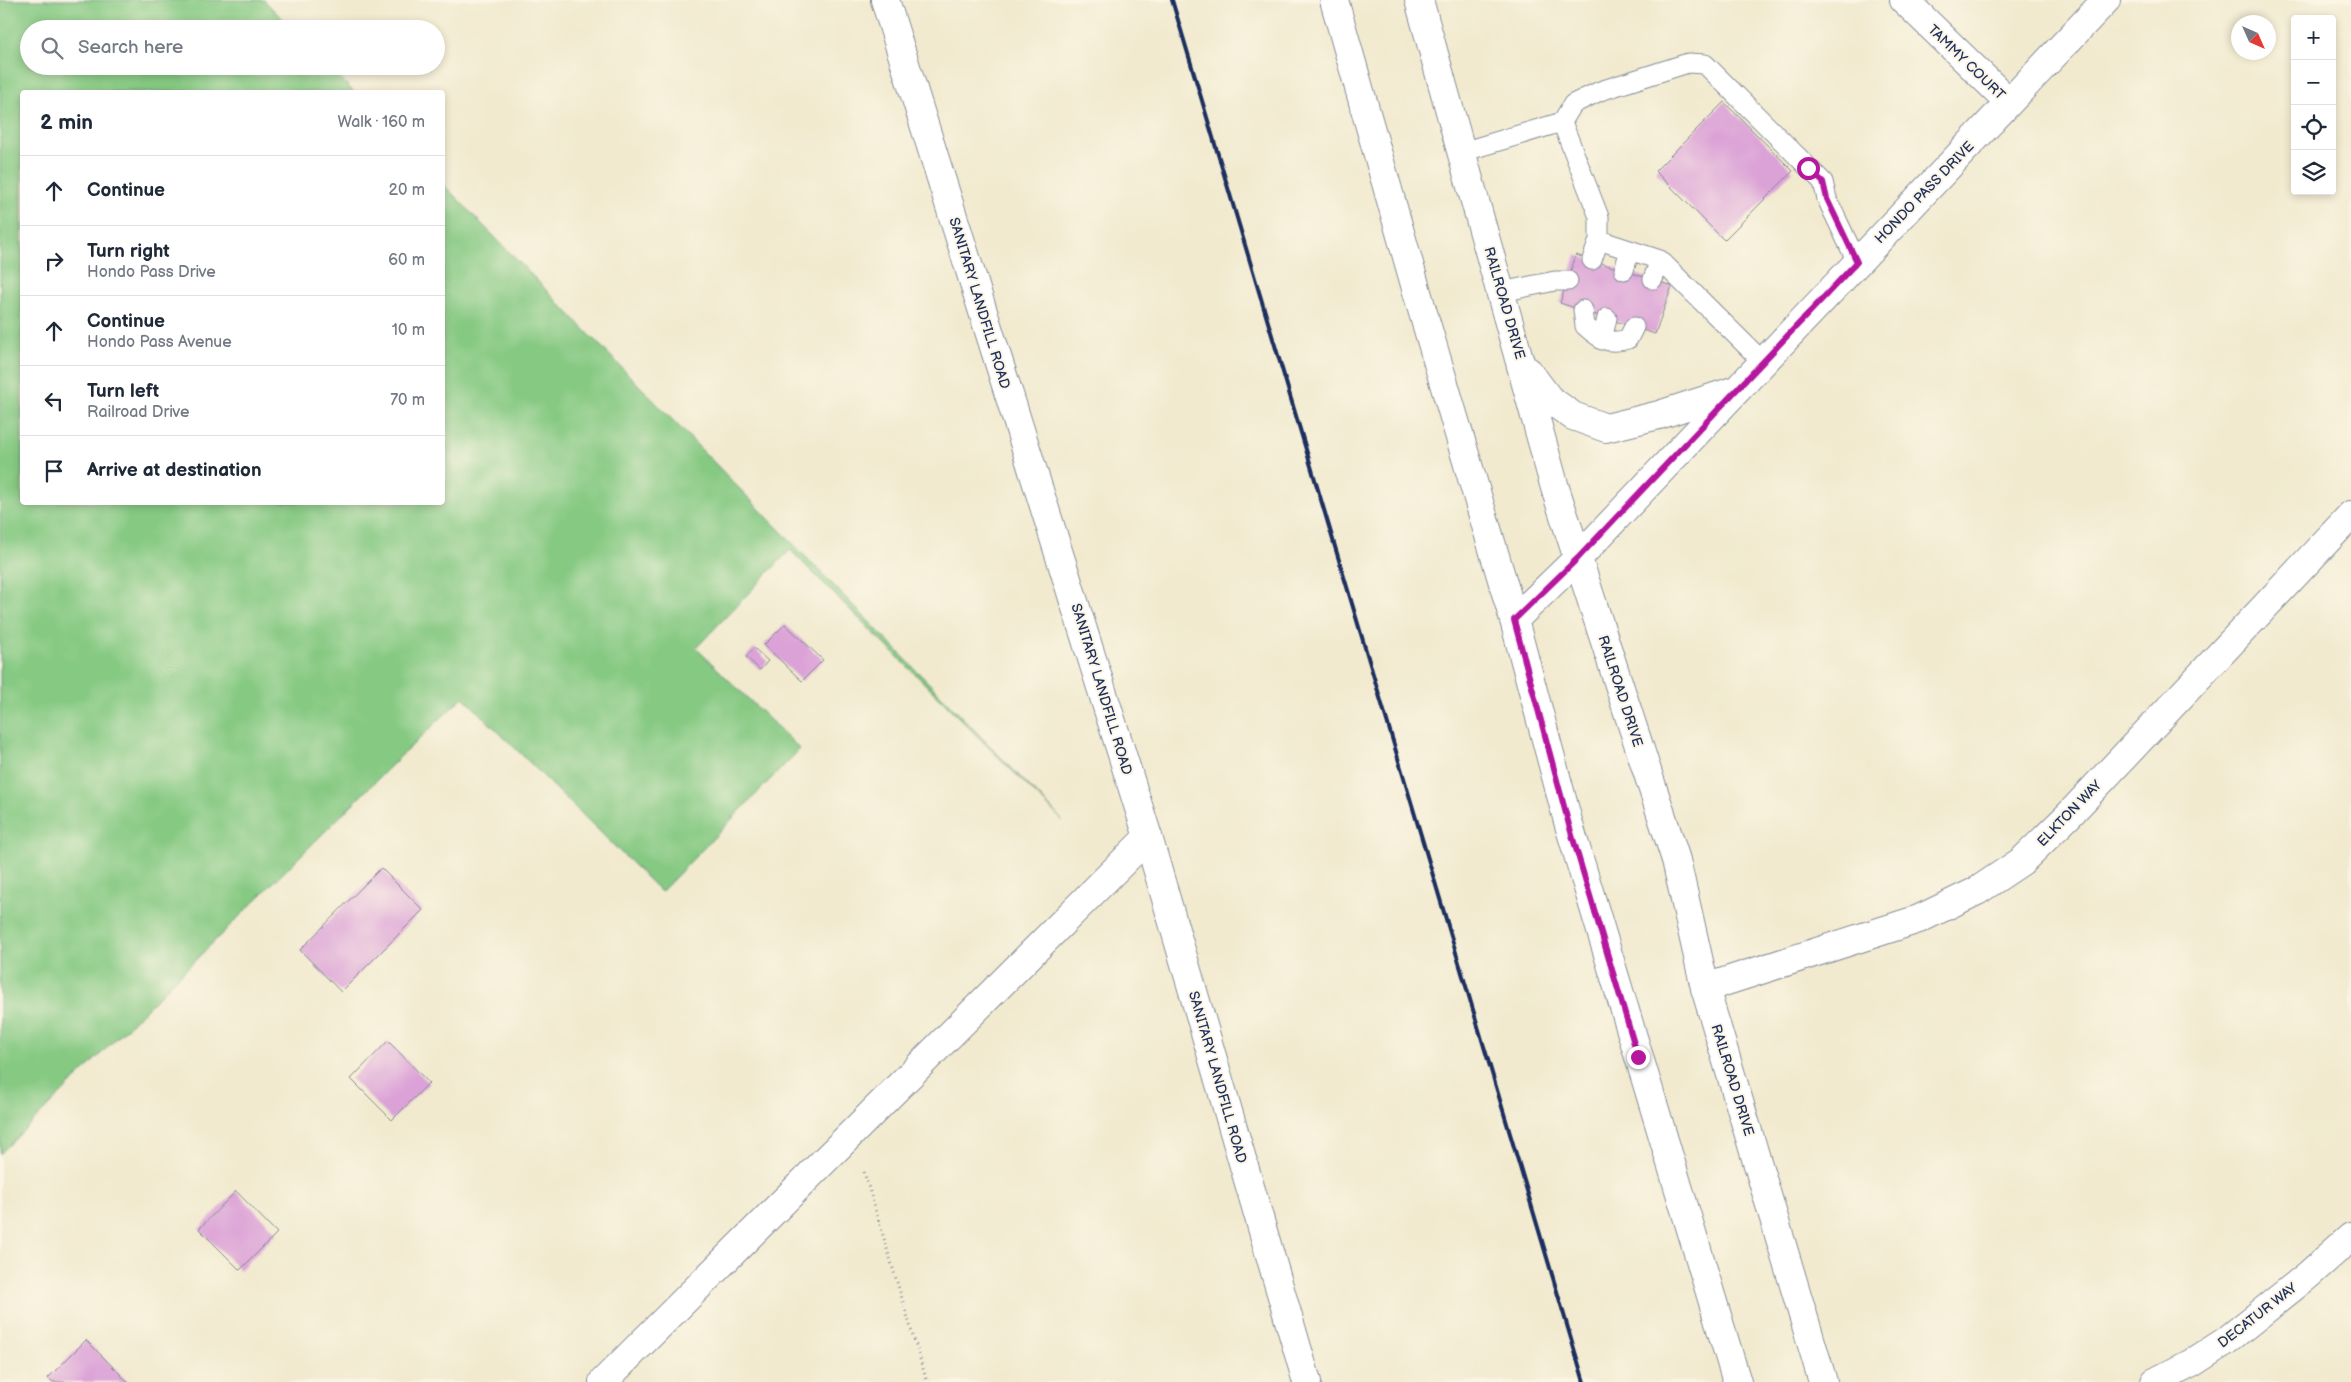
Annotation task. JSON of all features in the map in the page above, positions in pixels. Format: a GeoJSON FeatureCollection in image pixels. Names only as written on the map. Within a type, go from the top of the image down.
{"type":"FeatureCollection","features":[{"type":"Feature","properties":{"kind":"main road","name":"SANITARY LANDFILL ROAD"},"geometry":{"type":"LineString","coordinates":[[885,0],[1148,838],[1307,1382]]}},
{"type":"Feature","properties":{"kind":"main road"},"geometry":{"type":"LineString","coordinates":[[1334,0],[1421,306],[1514,620],[1569,825],[1737,1382]]}},
{"type":"Feature","properties":{"kind":"main road","name":"RAILROAD DRIVE"},"geometry":{"type":"LineString","coordinates":[[1419,0],[1555,488],[1676,860],[1705,988],[1824,1382]]}},
{"type":"Feature","properties":{"kind":"main road","name":"TAMMY COURT"},"geometry":{"type":"LineString","coordinates":[[1904,0],[2009,102]]}},
{"type":"Feature","properties":{"kind":"main road","name":"HONDO PASS DRIVE"},"geometry":{"type":"LineString","coordinates":[[1514,620],[1578,558],[2106,0]]}},
{"type":"Feature","properties":{"kind":"main road"},"geometry":{"type":"LineString","coordinates":[[1521,362],[1549,398],[1573,416],[1606,428],[1659,415],[1737,390]]}},
{"type":"Feature","properties":{"kind":"main road","name":"ELKTON WAY"},"geometry":{"type":"LineString","coordinates":[[1705,988],[1918,919],[1977,891],[2022,861],[2069,815],[2351,515]]}},
{"type":"Feature","properties":{"kind":"main road"},"geometry":{"type":"LineString","coordinates":[[603,1382],[1148,838]]}},
{"type":"Feature","properties":{"kind":"main road","name":"DECATUR WAY"},"geometry":{"type":"LineString","coordinates":[[2155,1382],[2192,1363],[2226,1341],[2307,1276],[2351,1237]]}},
{"type":"Feature","properties":{"kind":"lane"},"geometry":{"type":"LineString","coordinates":[[1462,152],[1562,122],[1573,104],[1600,91],[1688,63],[1705,64],[1823,182],[1827,199],[1857,262]]}},
{"type":"Feature","properties":{"kind":"lane"},"geometry":{"type":"LineString","coordinates":[[1562,122],[1599,217],[1599,240],[1592,260]]}},
{"type":"Feature","properties":{"kind":"lane"},"geometry":{"type":"LineString","coordinates":[[1599,240],[1660,260],[1763,362]]}},
{"type":"Feature","properties":{"kind":"lane"},"geometry":{"type":"LineString","coordinates":[[1624,270],[1630,250]]}},
{"type":"Feature","properties":{"kind":"lane"},"geometry":{"type":"LineString","coordinates":[[1653,279],[1660,260]]}},
{"type":"Feature","properties":{"kind":"lane"},"geometry":{"type":"LineString","coordinates":[[1501,292],[1555,281],[1568,281]]}},
{"type":"Feature","properties":{"kind":"lane"},"geometry":{"type":"LineString","coordinates":[[1582,310],[1585,326],[1602,340],[1620,341],[1628,339],[1634,327]]}},
{"type":"Feature","properties":{"kind":"lane"},"geometry":{"type":"LineString","coordinates":[[1602,340],[1607,318]]}},
{"type":"Feature","properties":{"kind":"path"},"geometry":{"type":"LineString","coordinates":[[853,1133],[926,1382]]}},
{"type":"Feature","properties":{"kind":"green space"},"geometry":{"type":"Polygon","coordinates":[[[0,0],[264,0],[283,20],[20,20],[20,75],[337,75],[352,90],[20,90],[20,505],[445,505],[445,186],[1063,821],[790,550],[696,648],[800,749],[661,892],[463,697],[401,756],[0,1154],[0,0]]]}},
{"type":"Feature","properties":{"kind":"building"},"geometry":{"type":"Polygon","coordinates":[[[1724,102],[1793,171],[1724,240],[1655,171],[1724,102]]]}},
{"type":"Feature","properties":{"kind":"building"},"geometry":{"type":"Polygon","coordinates":[[[1576,255],[1672,286],[1655,334],[1560,303],[1576,255]]]}},
{"type":"Feature","properties":{"kind":"building"},"geometry":{"type":"Polygon","coordinates":[[[785,624],[823,660],[802,681],[764,645],[785,624]]]}},
{"type":"Feature","properties":{"kind":"building"},"geometry":{"type":"Polygon","coordinates":[[[754,648],[768,661],[760,670],[746,657],[754,648]]]}},
{"type":"Feature","properties":{"kind":"building"},"geometry":{"type":"Polygon","coordinates":[[[381,868],[423,910],[341,992],[300,950],[381,868]]]}},
{"type":"Feature","properties":{"kind":"building"},"geometry":{"type":"Polygon","coordinates":[[[388,1041],[429,1083],[392,1120],[351,1079],[388,1041]]]}},
{"type":"Feature","properties":{"kind":"building"},"geometry":{"type":"Polygon","coordinates":[[[236,1191],[277,1233],[240,1270],[199,1229],[236,1191]]]}},
{"type":"Feature","properties":{"kind":"building"},"geometry":{"type":"Polygon","coordinates":[[[86,1340],[128,1382],[53,1382],[48,1378],[86,1340]]]}},
{"type":"Feature","properties":{"kind":"railway"},"geometry":{"type":"LineString","coordinates":[[1172,0],[1584,1382]]}},
{"type":"Feature","properties":{"kind":"route"},"geometry":{"type":"LineString","coordinates":[[1638,1057],[1569,825],[1514,620],[1578,558],[1857,262],[1827,199],[1823,182],[1808,168]]}}]}
